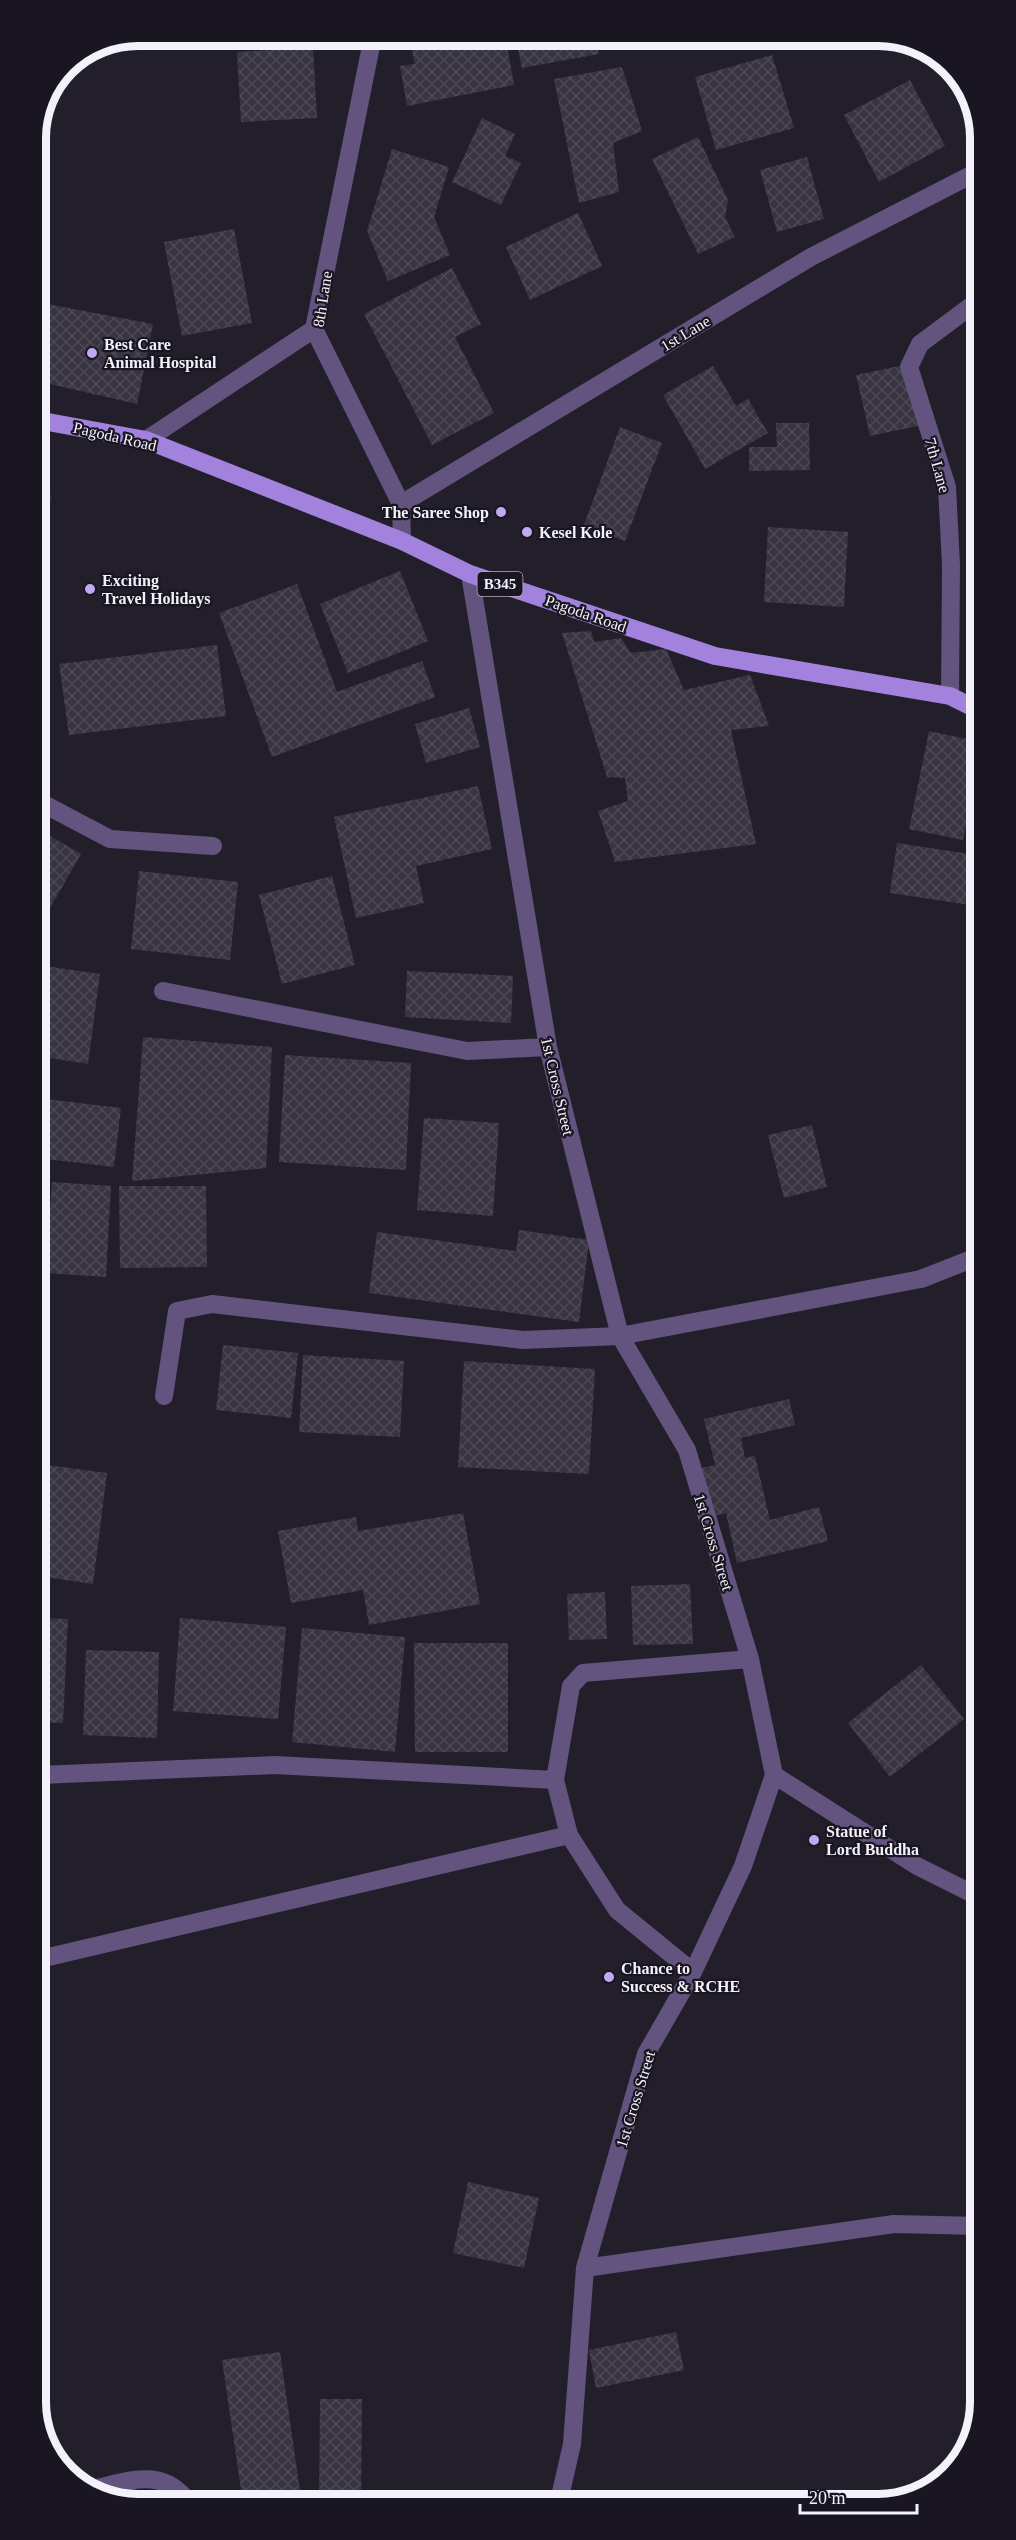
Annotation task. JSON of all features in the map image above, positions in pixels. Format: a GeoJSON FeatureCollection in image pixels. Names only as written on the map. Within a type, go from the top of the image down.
{"type":"FeatureCollection","features":[{"type":"Feature","properties":{"kind":"main road","name":"Pagoda Road"},"geometry":{"type":"LineString","coordinates":[[47,422],[146,440],[402,541],[470,573],[715,656],[950,696],[970,706]]}},
{"type":"Feature","properties":{"kind":"street","name":"8th Lane"},"geometry":{"type":"LineString","coordinates":[[371,46],[314,329],[401,504],[402,541]]}},
{"type":"Feature","properties":{"kind":"street","name":"1st Lane"},"geometry":{"type":"LineString","coordinates":[[401,504],[811,257],[970,176]]}},
{"type":"Feature","properties":{"kind":"street","name":"7th Lane"},"geometry":{"type":"LineString","coordinates":[[950,696],[951,565],[947,488],[909,367],[920,344],[970,307]]}},
{"type":"Feature","properties":{"kind":"street"},"geometry":{"type":"LineString","coordinates":[[146,440],[314,329]]}},
{"type":"Feature","properties":{"kind":"street","name":"1st Cross Street"},"geometry":{"type":"LineString","coordinates":[[470,573],[548,1047],[620,1336],[687,1450],[750,1659],[774,1775],[743,1866],[693,1972],[646,2054],[585,2268],[572,2444],[561,2494]]}},
{"type":"Feature","properties":{"kind":"street"},"geometry":{"type":"LineString","coordinates":[[47,806],[110,839],[213,846]]}},
{"type":"Feature","properties":{"kind":"street"},"geometry":{"type":"LineString","coordinates":[[163,991],[467,1051],[548,1047]]}},
{"type":"Feature","properties":{"kind":"street"},"geometry":{"type":"LineString","coordinates":[[164,1396],[177,1311],[212,1304],[523,1340],[620,1336],[921,1279],[970,1260]]}},
{"type":"Feature","properties":{"kind":"street"},"geometry":{"type":"LineString","coordinates":[[693,1972],[617,1910],[569,1835],[555,1780],[571,1686],[583,1673],[750,1659]]}},
{"type":"Feature","properties":{"kind":"street"},"geometry":{"type":"LineString","coordinates":[[46,1775],[275,1766],[555,1780]]}},
{"type":"Feature","properties":{"kind":"street"},"geometry":{"type":"LineString","coordinates":[[774,1775],[917,1866],[970,1892]]}},
{"type":"Feature","properties":{"kind":"street"},"geometry":{"type":"LineString","coordinates":[[46,1958],[569,1835]]}},
{"type":"Feature","properties":{"kind":"street"},"geometry":{"type":"LineString","coordinates":[[585,2268],[894,2224],[970,2226]]}},
{"type":"Feature","properties":{"kind":"street"},"geometry":{"type":"LineString","coordinates":[[103,2486],[151,2478],[181,2493]]}},
{"type":"Feature","properties":{"kind":"building"},"geometry":{"type":"Polygon","coordinates":[[[411,46],[507,46],[514,85],[407,106],[400,66],[415,64],[411,46]]]}},
{"type":"Feature","properties":{"kind":"building"},"geometry":{"type":"Polygon","coordinates":[[[517,47],[598,47],[599,54],[522,68],[517,47]]]}},
{"type":"Feature","properties":{"kind":"building"},"geometry":{"type":"Polygon","coordinates":[[[313,48],[317,118],[241,122],[237,52],[313,48]]]}},
{"type":"Feature","properties":{"kind":"building"},"geometry":{"type":"Polygon","coordinates":[[[772,55],[794,128],[716,150],[695,77],[772,55]]]}},
{"type":"Feature","properties":{"kind":"building"},"geometry":{"type":"Polygon","coordinates":[[[622,67],[642,131],[613,143],[619,192],[579,203],[554,79],[622,67]]]}},
{"type":"Feature","properties":{"kind":"building"},"geometry":{"type":"Polygon","coordinates":[[[910,80],[945,146],[879,182],[844,115],[910,80]]]}},
{"type":"Feature","properties":{"kind":"building"},"geometry":{"type":"Polygon","coordinates":[[[482,118],[515,134],[505,156],[521,163],[501,205],[452,182],[482,118]]]}},
{"type":"Feature","properties":{"kind":"building"},"geometry":{"type":"Polygon","coordinates":[[[698,137],[728,200],[725,217],[735,237],[698,254],[652,159],[698,137]]]}},
{"type":"Feature","properties":{"kind":"building"},"geometry":{"type":"Polygon","coordinates":[[[392,149],[449,167],[434,217],[450,255],[388,281],[367,231],[392,149]]]}},
{"type":"Feature","properties":{"kind":"building"},"geometry":{"type":"Polygon","coordinates":[[[807,157],[824,219],[777,232],[760,170],[807,157]]]}},
{"type":"Feature","properties":{"kind":"building"},"geometry":{"type":"Polygon","coordinates":[[[578,213],[602,266],[530,300],[506,247],[578,213]]]}},
{"type":"Feature","properties":{"kind":"building"},"geometry":{"type":"Polygon","coordinates":[[[234,229],[252,323],[182,336],[164,242],[234,229]]]}},
{"type":"Feature","properties":{"kind":"building"},"geometry":{"type":"Polygon","coordinates":[[[452,268],[481,324],[455,337],[494,413],[432,445],[364,314],[452,268]]]}},
{"type":"Feature","properties":{"kind":"building","name":"Best Care Animal Hospital"},"geometry":{"type":"Polygon","coordinates":[[[47,304],[153,324],[137,404],[47,383],[47,304]]]}},
{"type":"Feature","properties":{"kind":"building"},"geometry":{"type":"Polygon","coordinates":[[[904,365],[918,426],[870,436],[856,375],[904,365]]]}},
{"type":"Feature","properties":{"kind":"building"},"geometry":{"type":"Polygon","coordinates":[[[713,366],[736,406],[748,399],[768,433],[705,469],[663,395],[713,366]]]}},
{"type":"Feature","properties":{"kind":"building"},"geometry":{"type":"Polygon","coordinates":[[[776,423],[809,423],[810,470],[749,471],[749,447],[777,447],[776,423]]]}},
{"type":"Feature","properties":{"kind":"building"},"geometry":{"type":"Polygon","coordinates":[[[620,427],[662,443],[625,541],[584,525],[620,427]]]}},
{"type":"Feature","properties":{"kind":"building"},"geometry":{"type":"Polygon","coordinates":[[[47,495],[51,496],[47,524],[47,495]]]}},
{"type":"Feature","properties":{"kind":"building"},"geometry":{"type":"Polygon","coordinates":[[[768,527],[848,532],[844,607],[764,602],[768,527]]]}},
{"type":"Feature","properties":{"kind":"building"},"geometry":{"type":"Polygon","coordinates":[[[400,571],[428,641],[348,673],[320,604],[400,571]]]}},
{"type":"Feature","properties":{"kind":"building"},"geometry":{"type":"Polygon","coordinates":[[[297,584],[337,692],[422,661],[435,697],[272,757],[219,613],[297,584]]]}},
{"type":"Feature","properties":{"kind":"building"},"geometry":{"type":"Polygon","coordinates":[[[591,631],[594,642],[621,638],[631,653],[666,649],[684,690],[750,675],[769,726],[731,730],[756,844],[615,862],[598,811],[628,801],[625,778],[607,777],[562,633],[591,631]]]}},
{"type":"Feature","properties":{"kind":"building"},"geometry":{"type":"Polygon","coordinates":[[[217,645],[226,716],[69,735],[59,664],[217,645]]]}},
{"type":"Feature","properties":{"kind":"building"},"geometry":{"type":"Polygon","coordinates":[[[469,708],[480,747],[426,763],[415,724],[469,708]]]}},
{"type":"Feature","properties":{"kind":"building"},"geometry":{"type":"Polygon","coordinates":[[[929,731],[970,740],[970,805],[963,840],[909,829],[929,731]]]}},
{"type":"Feature","properties":{"kind":"building"},"geometry":{"type":"Polygon","coordinates":[[[478,786],[492,849],[416,866],[424,903],[356,918],[334,817],[478,786]]]}},
{"type":"Feature","properties":{"kind":"building"},"geometry":{"type":"Polygon","coordinates":[[[47,834],[81,854],[47,914],[47,834]]]}},
{"type":"Feature","properties":{"kind":"building"},"geometry":{"type":"Polygon","coordinates":[[[897,843],[970,854],[970,905],[890,893],[897,843]]]}},
{"type":"Feature","properties":{"kind":"building"},"geometry":{"type":"Polygon","coordinates":[[[139,871],[238,882],[230,960],[131,949],[139,871]]]}},
{"type":"Feature","properties":{"kind":"building"},"geometry":{"type":"Polygon","coordinates":[[[332,876],[355,965],[282,984],[259,895],[332,876]]]}},
{"type":"Feature","properties":{"kind":"building"},"geometry":{"type":"Polygon","coordinates":[[[47,966],[100,974],[88,1064],[47,1057],[47,966]]]}},
{"type":"Feature","properties":{"kind":"building"},"geometry":{"type":"Polygon","coordinates":[[[407,971],[513,976],[511,1023],[405,1017],[407,971]]]}},
{"type":"Feature","properties":{"kind":"building"},"geometry":{"type":"Polygon","coordinates":[[[143,1037],[272,1047],[266,1168],[132,1181],[143,1037]]]}},
{"type":"Feature","properties":{"kind":"building"},"geometry":{"type":"Polygon","coordinates":[[[285,1055],[411,1063],[406,1170],[279,1162],[285,1055]]]}},
{"type":"Feature","properties":{"kind":"building"},"geometry":{"type":"Polygon","coordinates":[[[47,1099],[121,1108],[114,1167],[47,1159],[47,1099]]]}},
{"type":"Feature","properties":{"kind":"building"},"geometry":{"type":"Polygon","coordinates":[[[424,1118],[499,1123],[493,1216],[417,1210],[424,1118]]]}},
{"type":"Feature","properties":{"kind":"building"},"geometry":{"type":"Polygon","coordinates":[[[812,1125],[827,1187],[784,1198],[768,1135],[812,1125]]]}},
{"type":"Feature","properties":{"kind":"building"},"geometry":{"type":"Polygon","coordinates":[[[52,1182],[111,1186],[106,1277],[46,1273],[52,1182]]]}},
{"type":"Feature","properties":{"kind":"building"},"geometry":{"type":"Polygon","coordinates":[[[119,1186],[206,1186],[207,1267],[120,1268],[119,1186]]]}},
{"type":"Feature","properties":{"kind":"building"},"geometry":{"type":"Polygon","coordinates":[[[519,1230],[589,1240],[579,1322],[369,1293],[377,1232],[516,1251],[519,1230]]]}},
{"type":"Feature","properties":{"kind":"building"},"geometry":{"type":"Polygon","coordinates":[[[223,1345],[298,1353],[291,1418],[216,1410],[223,1345]]]}},
{"type":"Feature","properties":{"kind":"building"},"geometry":{"type":"Polygon","coordinates":[[[303,1355],[404,1361],[400,1437],[299,1432],[303,1355]]]}},
{"type":"Feature","properties":{"kind":"building"},"geometry":{"type":"Polygon","coordinates":[[[464,1361],[595,1369],[589,1474],[458,1467],[464,1361]]]}},
{"type":"Feature","properties":{"kind":"building"},"geometry":{"type":"Polygon","coordinates":[[[789,1399],[795,1425],[741,1438],[745,1458],[755,1456],[770,1520],[819,1507],[828,1541],[737,1563],[726,1513],[709,1517],[697,1469],[715,1465],[704,1419],[789,1399]]]}},
{"type":"Feature","properties":{"kind":"building"},"geometry":{"type":"Polygon","coordinates":[[[46,1465],[107,1473],[93,1584],[46,1577],[46,1465]]]}},
{"type":"Feature","properties":{"kind":"building"},"geometry":{"type":"Polygon","coordinates":[[[463,1513],[480,1604],[369,1625],[363,1590],[291,1603],[278,1531],[356,1517],[358,1531],[463,1513]]]}},
{"type":"Feature","properties":{"kind":"building"},"geometry":{"type":"Polygon","coordinates":[[[690,1584],[693,1644],[633,1645],[631,1586],[690,1584]]]}},
{"type":"Feature","properties":{"kind":"building"},"geometry":{"type":"Polygon","coordinates":[[[605,1592],[607,1639],[569,1640],[567,1594],[605,1592]]]}},
{"type":"Feature","properties":{"kind":"building"},"geometry":{"type":"Polygon","coordinates":[[[46,1618],[68,1619],[63,1723],[46,1722],[46,1618]]]}},
{"type":"Feature","properties":{"kind":"building"},"geometry":{"type":"Polygon","coordinates":[[[180,1618],[286,1627],[278,1719],[173,1711],[180,1618]]]}},
{"type":"Feature","properties":{"kind":"building"},"geometry":{"type":"Polygon","coordinates":[[[302,1628],[405,1637],[395,1752],[292,1742],[302,1628]]]}},
{"type":"Feature","properties":{"kind":"building"},"geometry":{"type":"Polygon","coordinates":[[[414,1643],[508,1643],[508,1752],[415,1752],[414,1643]]]}},
{"type":"Feature","properties":{"kind":"building"},"geometry":{"type":"Polygon","coordinates":[[[86,1650],[159,1652],[157,1738],[83,1735],[86,1650]]]}},
{"type":"Feature","properties":{"kind":"building"},"geometry":{"type":"Polygon","coordinates":[[[921,1665],[964,1719],[890,1777],[848,1723],[921,1665]]]}},
{"type":"Feature","properties":{"kind":"building"},"geometry":{"type":"Polygon","coordinates":[[[468,2182],[539,2198],[524,2268],[453,2253],[468,2182]]]}},
{"type":"Feature","properties":{"kind":"building"},"geometry":{"type":"Polygon","coordinates":[[[676,2332],[684,2370],[596,2388],[589,2350],[676,2332]]]}},
{"type":"Feature","properties":{"kind":"building"},"geometry":{"type":"Polygon","coordinates":[[[280,2352],[300,2493],[242,2493],[222,2360],[280,2352]]]}},
{"type":"Feature","properties":{"kind":"building"},"geometry":{"type":"Polygon","coordinates":[[[320,2399],[362,2399],[361,2493],[319,2493],[320,2399]]]}},
{"type":"Feature","properties":{"kind":"place","name":"Best Care Animal Hospital"},"geometry":{"type":"Point","coordinates":[92,353]}},
{"type":"Feature","properties":{"kind":"place","name":"The Saree Shop"},"geometry":{"type":"Point","coordinates":[501,512]}},
{"type":"Feature","properties":{"kind":"place","name":"Kesel Kole"},"geometry":{"type":"Point","coordinates":[527,532]}},
{"type":"Feature","properties":{"kind":"place","name":"Exciting Travel Holidays"},"geometry":{"type":"Point","coordinates":[90,589]}},
{"type":"Feature","properties":{"kind":"place","name":"Statue of Lord Buddha"},"geometry":{"type":"Point","coordinates":[814,1840]}},
{"type":"Feature","properties":{"kind":"place","name":"Chance to Success & RCHE"},"geometry":{"type":"Point","coordinates":[609,1977]}}]}
